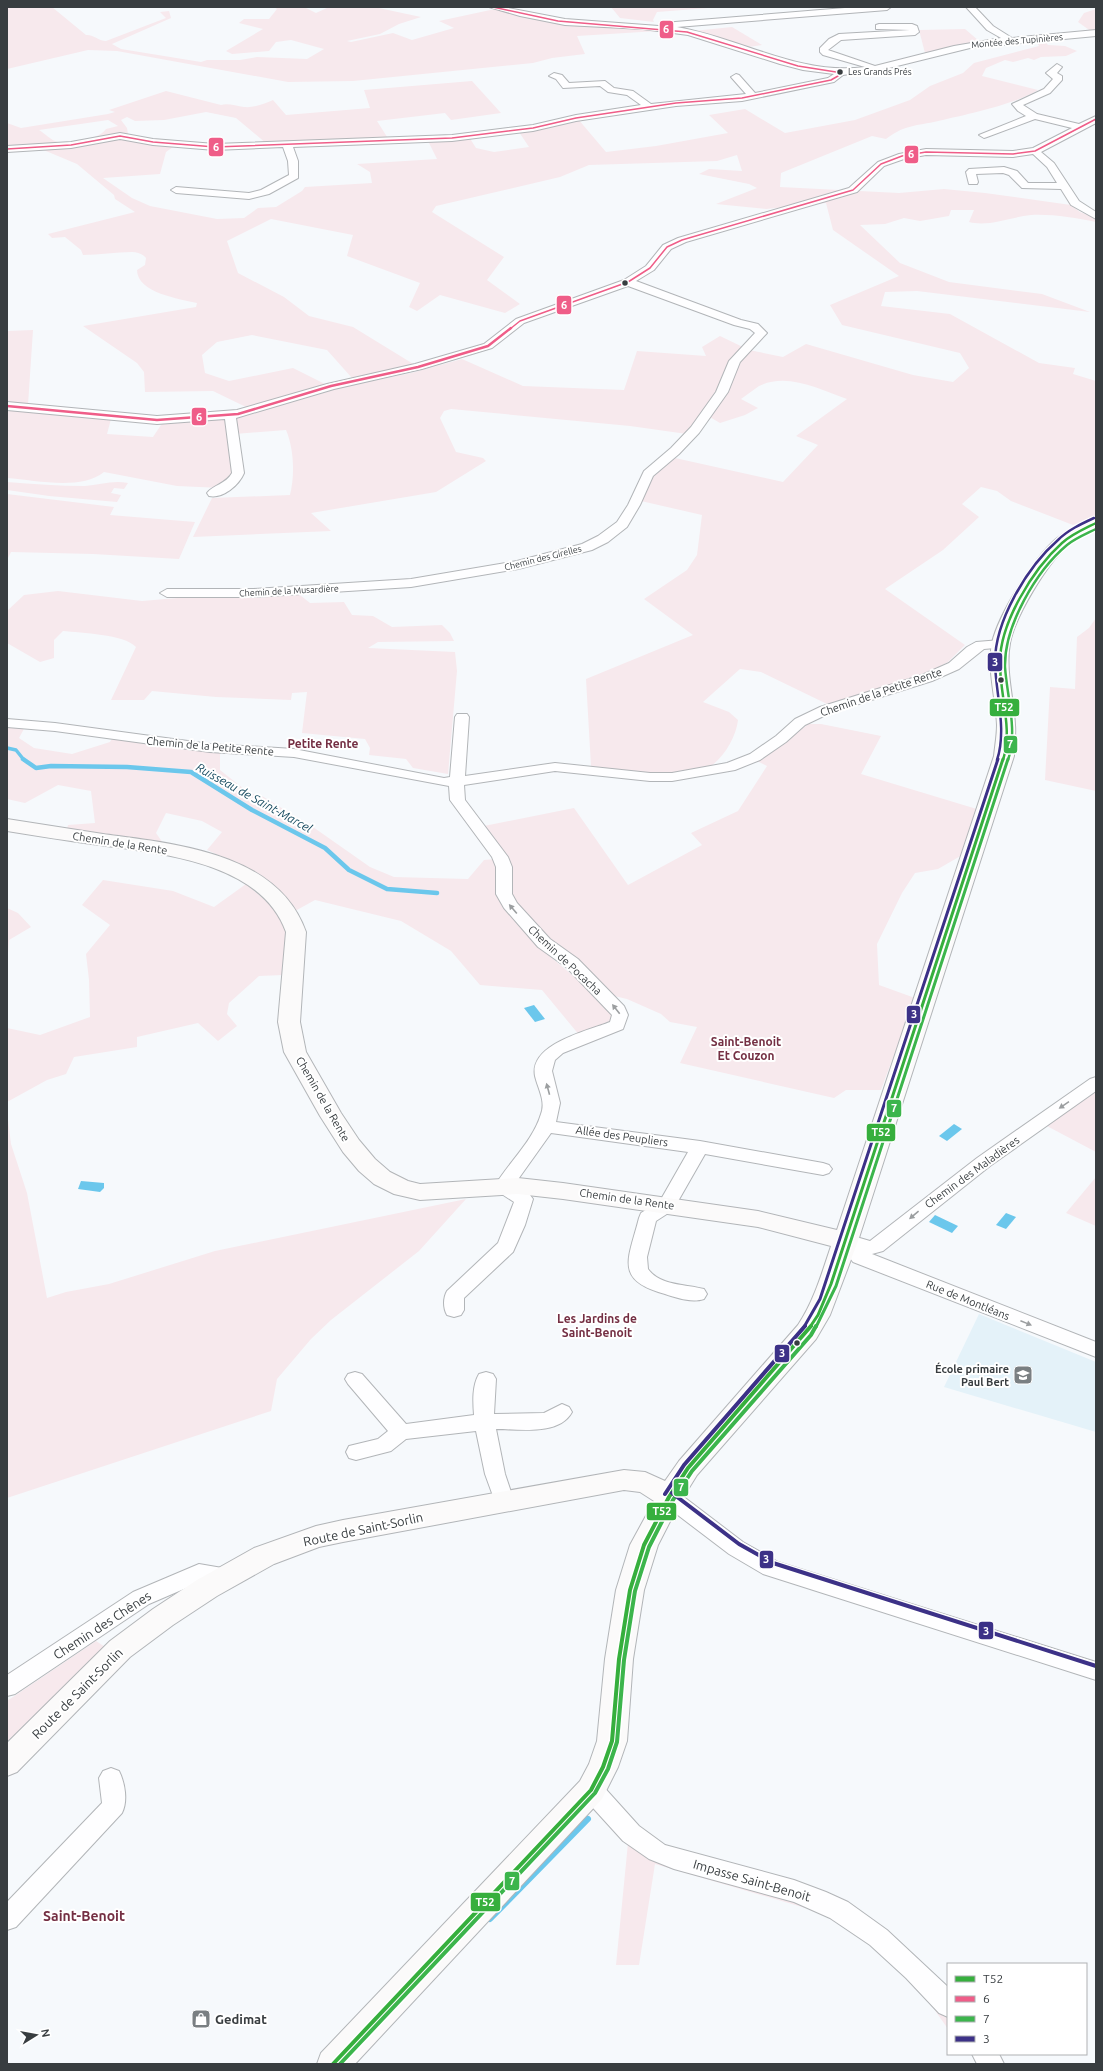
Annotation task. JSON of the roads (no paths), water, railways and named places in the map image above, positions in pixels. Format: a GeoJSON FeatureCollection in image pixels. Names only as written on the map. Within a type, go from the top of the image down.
{"type":"FeatureCollection","features":[{"type":"Feature","properties":{"kind":"main road"},"geometry":{"type":"LineString","coordinates":[[333,2064],[591,1790],[603,1767],[612,1741],[619,1659],[630,1590],[644,1545],[668,1497],[688,1468],[807,1332],[825,1301],[1002,763],[1006,726],[1001,680],[1001,644],[1005,629],[1018,604],[1056,548],[1076,533],[1096,523]]}},
{"type":"Feature","properties":{"kind":"main road","name":"Chemin de la Rente"},"geometry":{"type":"LineString","coordinates":[[7,825],[188,854],[230,868],[262,888],[288,911],[296,932],[290,1022],[290,1034],[295,1052],[331,1116],[351,1146],[367,1165],[382,1178],[402,1188],[420,1192],[503,1187],[532,1187],[758,1219],[846,1241]]}},
{"type":"Feature","properties":{"kind":"main road","name":"Route de Saint-Sorlin"},"geometry":{"type":"LineString","coordinates":[[7,1763],[120,1649],[162,1618],[226,1576],[264,1556],[316,1536],[504,1501],[634,1480],[644,1482],[668,1497]]}},
{"type":"Feature","properties":{"kind":"street","name":"Montée des Tupinières"},"geometry":{"type":"LineString","coordinates":[[493,7],[557,21],[619,24],[668,29],[701,35],[798,66],[840,72],[875,67],[960,47],[1011,41],[1070,37],[1096,33]]}},
{"type":"Feature","properties":{"kind":"street"},"geometry":{"type":"LineString","coordinates":[[619,24],[684,24],[887,7]]}},
{"type":"Feature","properties":{"kind":"street"},"geometry":{"type":"LineString","coordinates":[[970,7],[990,28],[1011,41]]}},
{"type":"Feature","properties":{"kind":"street"},"geometry":{"type":"LineString","coordinates":[[875,67],[826,53],[823,50],[832,41],[839,37],[915,32],[914,28],[912,27],[879,27]]}},
{"type":"Feature","properties":{"kind":"street"},"geometry":{"type":"LineString","coordinates":[[1057,67],[1051,73],[1059,78],[1047,91],[1017,104],[1021,109],[1034,116],[1080,127]]}},
{"type":"Feature","properties":{"kind":"street"},"geometry":{"type":"LineString","coordinates":[[7,149],[67,145],[120,136],[200,146],[288,145],[452,138],[534,128],[576,118],[752,96],[831,80],[838,76],[840,72]]}},
{"type":"Feature","properties":{"kind":"street"},"geometry":{"type":"LineString","coordinates":[[554,76],[559,77],[566,86],[602,83],[611,90],[630,93],[650,108]]}},
{"type":"Feature","properties":{"kind":"street"},"geometry":{"type":"LineString","coordinates":[[736,77],[752,96]]}},
{"type":"Feature","properties":{"kind":"street"},"geometry":{"type":"LineString","coordinates":[[984,135],[1034,116]]}},
{"type":"Feature","properties":{"kind":"street"},"geometry":{"type":"LineString","coordinates":[[7,406],[157,420],[230,415],[250,411],[331,386],[386,375],[468,353],[495,342],[520,321],[628,282],[650,268],[667,247],[673,244],[853,190],[881,164],[902,156],[936,152],[1013,154],[1035,152],[1064,138],[1080,127],[1096,119]]}},
{"type":"Feature","properties":{"kind":"street"},"geometry":{"type":"LineString","coordinates":[[176,190],[249,196],[265,192],[294,176],[293,161],[288,145]]}},
{"type":"Feature","properties":{"kind":"street"},"geometry":{"type":"LineString","coordinates":[[1035,152],[1051,165],[1075,203],[1096,216]]}},
{"type":"Feature","properties":{"kind":"street"},"geometry":{"type":"LineString","coordinates":[[973,182],[971,172],[973,171],[1004,170],[1013,173],[1020,182],[1026,186],[1064,186]]}},
{"type":"Feature","properties":{"kind":"street","name":"Chemin des Girelles"},"geometry":{"type":"LineString","coordinates":[[411,583],[484,572],[564,555],[587,547],[609,535],[622,524],[648,474],[686,441],[699,425],[722,392],[735,362],[761,332],[754,326],[738,323],[628,282]]}},
{"type":"Feature","properties":{"kind":"street"},"geometry":{"type":"LineString","coordinates":[[213,493],[221,491],[237,476],[238,473],[230,415]]}},
{"type":"Feature","properties":{"kind":"street","name":"Chemin de la Musardière"},"geometry":{"type":"LineString","coordinates":[[167,592],[254,593],[411,583]]}},
{"type":"Feature","properties":{"kind":"street","name":"Chemin de la Petite Rente"},"geometry":{"type":"LineString","coordinates":[[7,723],[55,727],[210,748],[294,753],[444,782],[458,782],[555,767],[659,778],[722,769],[755,756],[781,739],[800,722],[825,710],[927,678],[954,666],[980,645],[1001,644]]}},
{"type":"Feature","properties":{"kind":"street"},"geometry":{"type":"LineString","coordinates":[[458,782],[462,717]]}},
{"type":"Feature","properties":{"kind":"street","name":"Chemin de Pocacha"},"geometry":{"type":"LineString","coordinates":[[458,782],[456,789],[458,800],[500,857],[504,868],[504,894],[510,905],[544,943],[572,963],[590,980],[618,1010],[620,1016],[620,1021],[611,1028],[557,1049],[549,1055],[543,1068],[552,1108],[551,1113],[544,1126],[503,1187]]}},
{"type":"Feature","properties":{"kind":"street","name":"Chemin des Maladières"},"geometry":{"type":"LineString","coordinates":[[846,1241],[870,1248],[876,1246],[927,1204],[1049,1115],[1096,1084]]}},
{"type":"Feature","properties":{"kind":"street","name":"Allée des Peupliers"},"geometry":{"type":"LineString","coordinates":[[544,1126],[700,1147],[823,1169]]}},
{"type":"Feature","properties":{"kind":"street"},"geometry":{"type":"LineString","coordinates":[[697,1294],[657,1285],[642,1277],[638,1270],[637,1263],[648,1218],[667,1205],[700,1147]]}},
{"type":"Feature","properties":{"kind":"street"},"geometry":{"type":"LineString","coordinates":[[454,1310],[454,1296],[506,1247],[516,1225],[524,1199],[503,1187]]}},
{"type":"Feature","properties":{"kind":"street","name":"Rue de Montléans"},"geometry":{"type":"LineString","coordinates":[[846,1241],[860,1257],[1096,1350]]}},
{"type":"Feature","properties":{"kind":"street"},"geometry":{"type":"LineString","coordinates":[[355,1379],[401,1432]]}},
{"type":"Feature","properties":{"kind":"street"},"geometry":{"type":"LineString","coordinates":[[486,1379],[483,1391],[484,1422],[504,1501]]}},
{"type":"Feature","properties":{"kind":"street"},"geometry":{"type":"LineString","coordinates":[[356,1452],[384,1445],[401,1432],[484,1422],[548,1421],[562,1412]]}},
{"type":"Feature","properties":{"kind":"street"},"geometry":{"type":"LineString","coordinates":[[668,1497],[736,1548],[771,1568],[1096,1671]]}},
{"type":"Feature","properties":{"kind":"street","name":"Chemin des Chênes"},"geometry":{"type":"LineString","coordinates":[[7,1687],[141,1598],[199,1573],[226,1576]]}},
{"type":"Feature","properties":{"kind":"street"},"geometry":{"type":"LineString","coordinates":[[7,1919],[114,1806],[111,1778]]}},
{"type":"Feature","properties":{"kind":"street","name":"Impasse Saint-Benoit"},"geometry":{"type":"LineString","coordinates":[[591,1790],[634,1836],[658,1852],[678,1859],[796,1891],[821,1901],[856,1920],[891,1947],[947,2004]]}},
{"type":"Feature","properties":{"kind":"street"},"geometry":{"type":"LineString","coordinates":[[986,2055],[992,2064]]}},
{"type":"Feature","properties":{"kind":"water"},"geometry":{"type":"Polygon","coordinates":[[[534,1005],[545,1019],[535,1022],[524,1008],[534,1005]]]}},
{"type":"Feature","properties":{"kind":"water"},"geometry":{"type":"Polygon","coordinates":[[[954,1124],[962,1129],[947,1141],[939,1136],[954,1124]]]}},
{"type":"Feature","properties":{"kind":"water"},"geometry":{"type":"Polygon","coordinates":[[[81,1181],[104,1183],[104,1188],[100,1192],[78,1189],[81,1181]]]}},
{"type":"Feature","properties":{"kind":"water"},"geometry":{"type":"Polygon","coordinates":[[[1006,1213],[1016,1217],[1006,1229],[996,1225],[1006,1213]]]}},
{"type":"Feature","properties":{"kind":"water"},"geometry":{"type":"Polygon","coordinates":[[[935,1215],[958,1226],[952,1233],[929,1222],[935,1215]]]}},
{"type":"Feature","properties":{"kind":"waterway","name":"Ruisseau de Saint-Marcel"},"geometry":{"type":"LineString","coordinates":[[7,748],[16,750],[23,759]]}},
{"type":"Feature","properties":{"kind":"waterway","name":"Ruisseau de Saint-Marcel"},"geometry":{"type":"LineString","coordinates":[[23,759],[36,768],[51,766],[127,767],[191,772],[252,810],[325,848],[349,870],[387,889],[437,893]]}},
{"type":"Feature","properties":{"kind":"waterway"},"geometry":{"type":"LineString","coordinates":[[490,1919],[588,1819]]}},
{"type":"Feature","properties":{"kind":"place","name":"Les Grands Prés"},"geometry":{"type":"Point","coordinates":[840,72]}},
{"type":"Feature","properties":{"kind":"place","name":"École primaire Paul Bert"},"geometry":{"type":"Point","coordinates":[1023,1375]}},
{"type":"Feature","properties":{"kind":"place","name":"Gedimat"},"geometry":{"type":"Point","coordinates":[201,2019]}},
{"type":"Feature","properties":{"kind":"district","name":"Petite Rente"},"geometry":{"type":"Point","coordinates":[323,744]}},
{"type":"Feature","properties":{"kind":"district","name":"Saint-Benoit Et Couzon"},"geometry":{"type":"Point","coordinates":[746,1049]}},
{"type":"Feature","properties":{"kind":"district","name":"Les Jardins de Saint-Benoit"},"geometry":{"type":"Point","coordinates":[597,1326]}},
{"type":"Feature","properties":{"kind":"district","name":"Saint-Benoit"},"geometry":{"type":"Point","coordinates":[84,1916]}}]}
